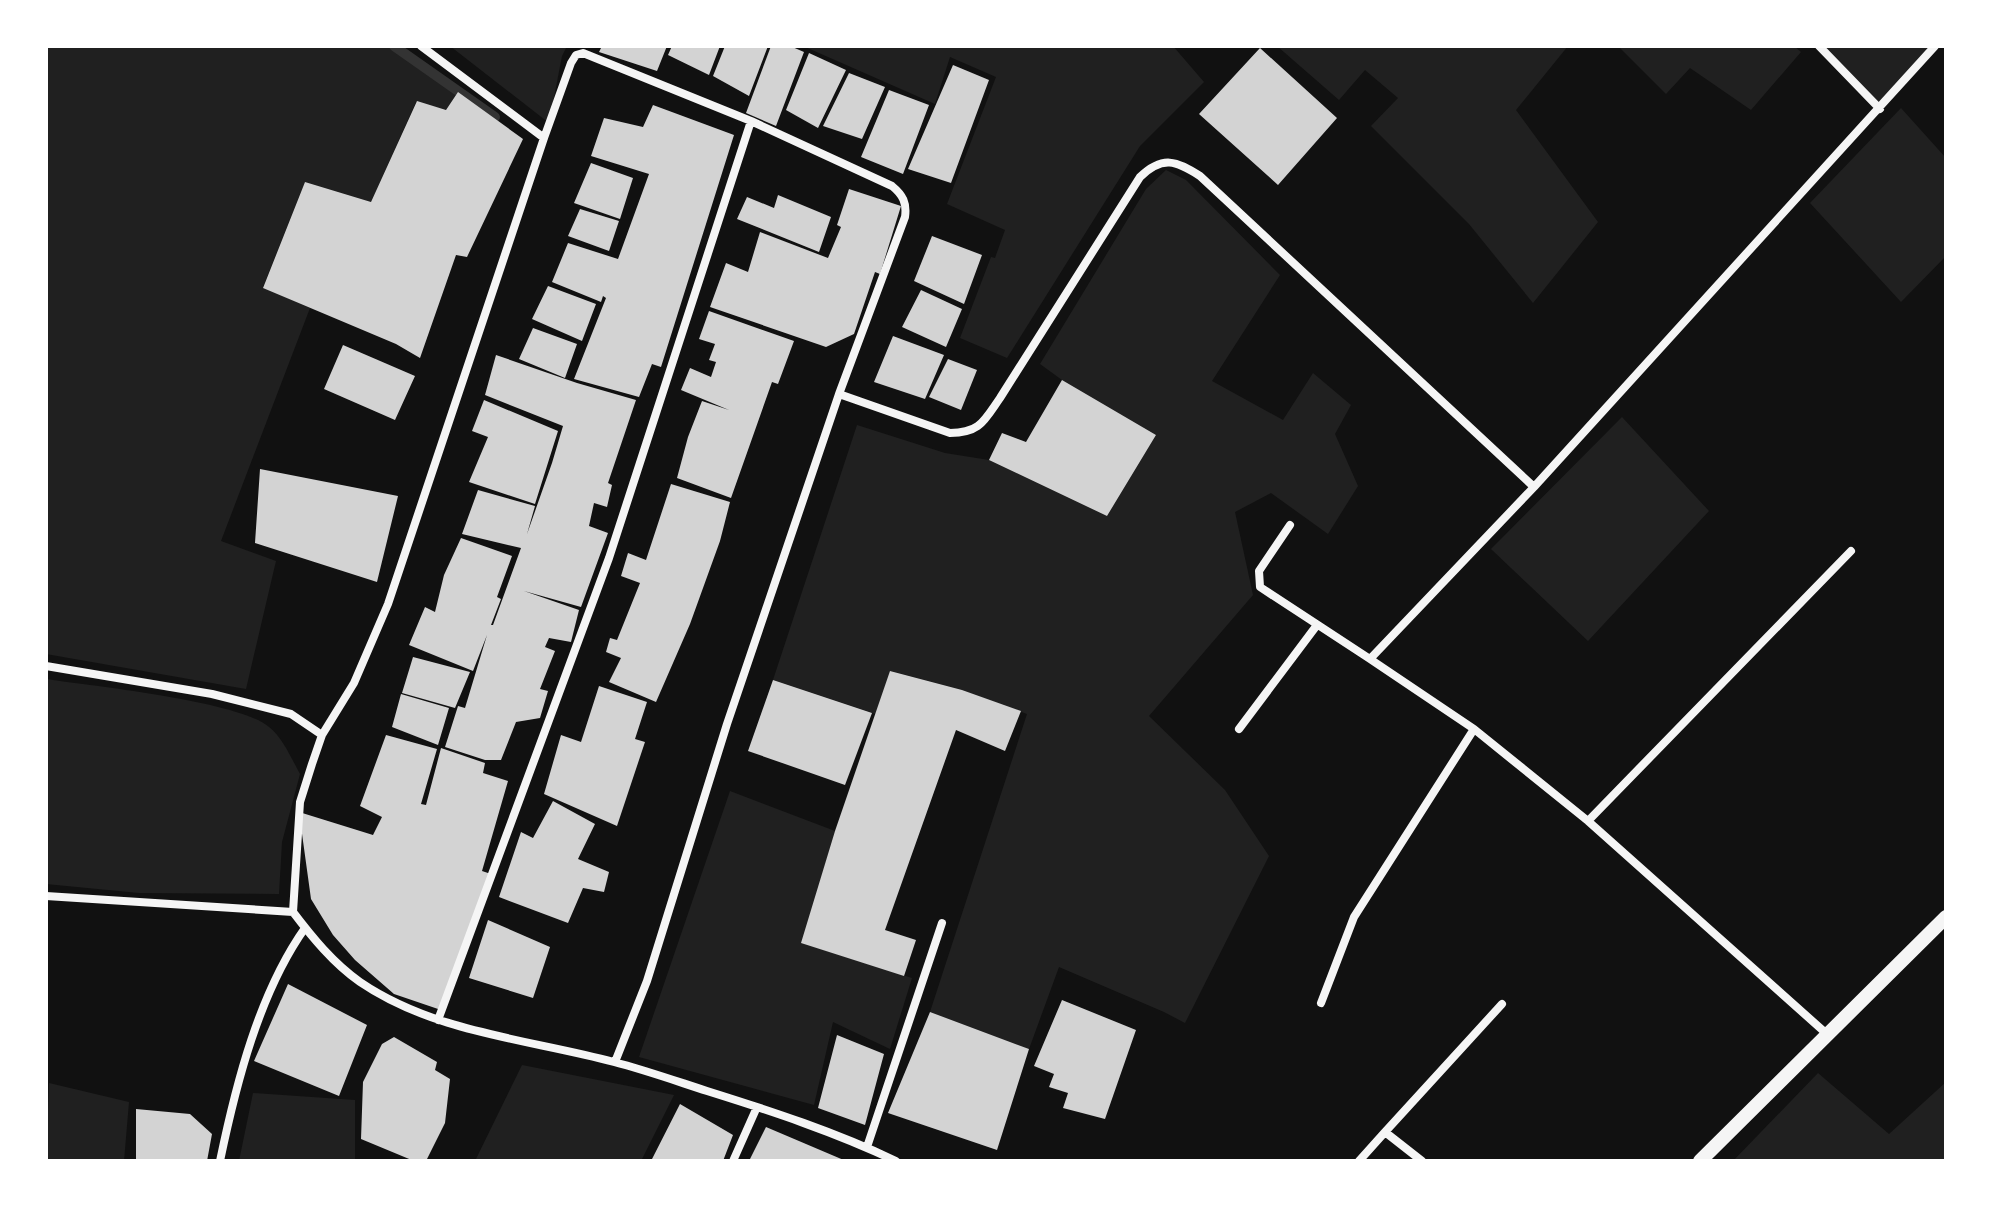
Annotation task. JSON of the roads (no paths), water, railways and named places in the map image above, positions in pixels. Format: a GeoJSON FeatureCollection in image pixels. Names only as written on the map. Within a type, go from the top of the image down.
{"type":"FeatureCollection","features":[{"type":"Feature","properties":{"kind":"street"},"geometry":{"type":"LineString","coordinates":[[421,46],[544,138]]}},
{"type":"Feature","properties":{"kind":"street"},"geometry":{"type":"LineString","coordinates":[[1819,46],[1880,109]]}},
{"type":"Feature","properties":{"kind":"street"},"geometry":{"type":"LineString","coordinates":[[1370,659],[1534,487],[1935,46]]}},
{"type":"Feature","properties":{"kind":"street"},"geometry":{"type":"LineString","coordinates":[[615,1062],[647,981],[727,724],[839,394],[905,217],[904,199],[892,186],[751,121],[583,53],[576,55],[569,66],[388,604],[354,683],[322,735],[300,802],[293,912],[332,958],[358,981],[409,1010],[438,1020],[615,1062],[757,1107],[867,1147],[896,1161]]}},
{"type":"Feature","properties":{"kind":"street"},"geometry":{"type":"LineString","coordinates":[[438,1020],[609,558],[751,121]]}},
{"type":"Feature","properties":{"kind":"street"},"geometry":{"type":"LineString","coordinates":[[839,394],[950,433],[976,430],[1000,398],[1140,177],[1155,165],[1175,162],[1200,176],[1534,487]]}},
{"type":"Feature","properties":{"kind":"street"},"geometry":{"type":"LineString","coordinates":[[1290,525],[1259,571],[1259,584],[1474,729],[1588,821],[1828,1035]]}},
{"type":"Feature","properties":{"kind":"street"},"geometry":{"type":"LineString","coordinates":[[1588,821],[1851,551]]}},
{"type":"Feature","properties":{"kind":"street"},"geometry":{"type":"LineString","coordinates":[[1239,729],[1317,625]]}},
{"type":"Feature","properties":{"kind":"street"},"geometry":{"type":"LineString","coordinates":[[46,666],[212,694],[291,714],[322,735]]}},
{"type":"Feature","properties":{"kind":"street"},"geometry":{"type":"LineString","coordinates":[[1321,1003],[1354,917],[1474,729]]}},
{"type":"Feature","properties":{"kind":"street"},"geometry":{"type":"LineString","coordinates":[[46,896],[293,912]]}},
{"type":"Feature","properties":{"kind":"street"},"geometry":{"type":"LineString","coordinates":[[1700,1161],[1946,917]]}},
{"type":"Feature","properties":{"kind":"street"},"geometry":{"type":"LineString","coordinates":[[867,1147],[942,923]]}},
{"type":"Feature","properties":{"kind":"street"},"geometry":{"type":"LineString","coordinates":[[220,1161],[230,1109],[264,1007],[286,955],[305,928]]}},
{"type":"Feature","properties":{"kind":"street"},"geometry":{"type":"LineString","coordinates":[[1359,1161],[1502,1004]]}},
{"type":"Feature","properties":{"kind":"street"},"geometry":{"type":"LineString","coordinates":[[733,1161],[757,1107]]}},
{"type":"Feature","properties":{"kind":"street"},"geometry":{"type":"LineString","coordinates":[[1385,1132],[1422,1161]]}},
{"type":"Feature","properties":{"kind":"waterway"},"geometry":{"type":"LineString","coordinates":[[394,46],[495,117]]}}]}
